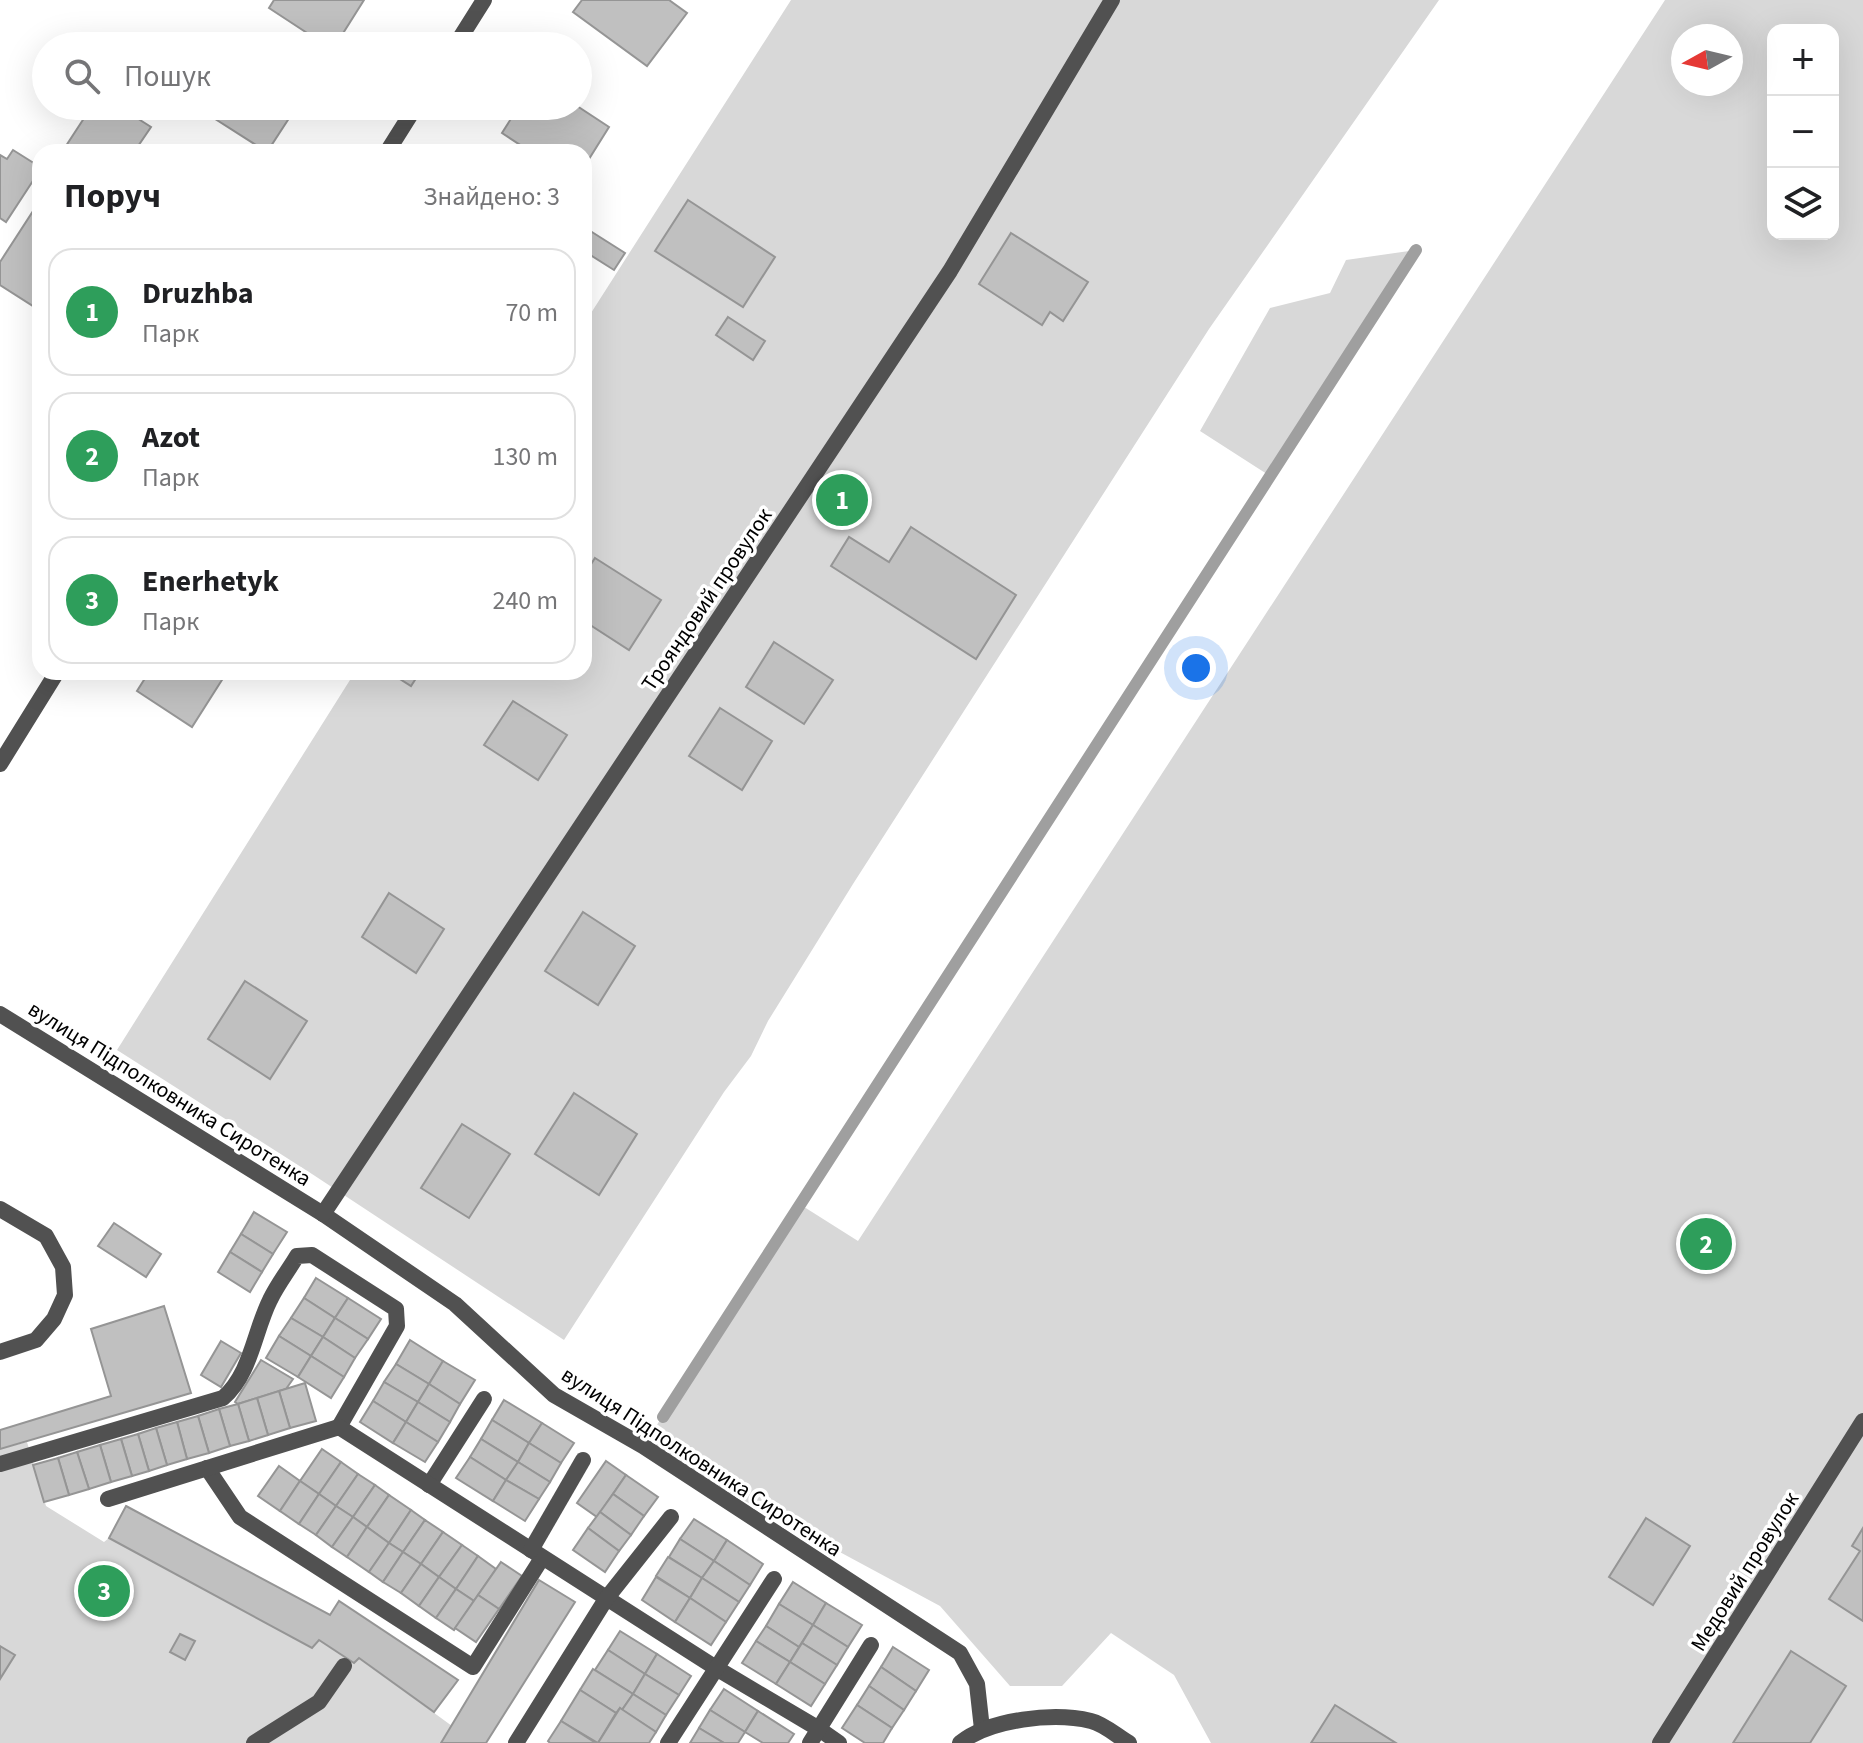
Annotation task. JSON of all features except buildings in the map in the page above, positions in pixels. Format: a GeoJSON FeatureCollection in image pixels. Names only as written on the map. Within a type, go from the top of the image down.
{"type":"FeatureCollection","features":[{"type":"Feature","properties":{"kind":"street"},"geometry":{"type":"LineString","coordinates":[[464,32],[484,0]]}},
{"type":"Feature","properties":{"kind":"street","name":"Трояндовий провулок"},"geometry":{"type":"LineString","coordinates":[[323,1214],[950,271],[1112,0]]}},
{"type":"Feature","properties":{"kind":"street"},"geometry":{"type":"LineString","coordinates":[[392,144],[407,120]]}},
{"type":"Feature","properties":{"kind":"street"},"geometry":{"type":"LineString","coordinates":[[0,764],[52,680]]}},
{"type":"Feature","properties":{"kind":"street","name":"вулиця Підполковника Сиротенка"},"geometry":{"type":"LineString","coordinates":[[0,1014],[323,1214],[455,1304],[554,1395],[643,1446],[960,1653],[977,1684],[982,1729]]}},
{"type":"Feature","properties":{"kind":"street"},"geometry":{"type":"LineString","coordinates":[[0,1209],[46,1236],[63,1267],[65,1295],[54,1319],[36,1340],[0,1352]]}},
{"type":"Feature","properties":{"kind":"street"},"geometry":{"type":"LineString","coordinates":[[0,1464],[223,1398],[233,1390],[243,1371],[270,1300],[297,1256],[312,1255],[396,1309],[397,1326],[339,1427],[108,1499]]}},
{"type":"Feature","properties":{"kind":"street"},"geometry":{"type":"LineString","coordinates":[[429,1485],[484,1399]]}},
{"type":"Feature","properties":{"kind":"street","name":"Медовий провулок"},"geometry":{"type":"LineString","coordinates":[[1660,1743],[1863,1421]]}},
{"type":"Feature","properties":{"kind":"street"},"geometry":{"type":"LineString","coordinates":[[339,1427],[716,1668],[814,1736],[839,1743]]}},
{"type":"Feature","properties":{"kind":"street"},"geometry":{"type":"LineString","coordinates":[[207,1468],[240,1517],[473,1667],[536,1554],[583,1460]]}},
{"type":"Feature","properties":{"kind":"street"},"geometry":{"type":"LineString","coordinates":[[516,1743],[606,1599],[671,1517]]}},
{"type":"Feature","properties":{"kind":"street"},"geometry":{"type":"LineString","coordinates":[[668,1743],[774,1579]]}},
{"type":"Feature","properties":{"kind":"street"},"geometry":{"type":"LineString","coordinates":[[814,1736],[871,1645]]}},
{"type":"Feature","properties":{"kind":"street"},"geometry":{"type":"LineString","coordinates":[[254,1743],[319,1702],[344,1666]]}},
{"type":"Feature","properties":{"kind":"street"},"geometry":{"type":"LineString","coordinates":[[960,1743],[982,1729],[1058,1716],[1094,1722],[1129,1743]]}},
{"type":"Feature","properties":{"kind":"shaded area"},"geometry":{"type":"Polygon","coordinates":[[[791,0],[1439,0],[1209,329],[853,884],[768,1021],[751,1056],[724,1092],[564,1340],[117,1050],[350,680],[592,680],[592,311],[791,0]]]}},
{"type":"Feature","properties":{"kind":"shaded area"},"geometry":{"type":"Polygon","coordinates":[[[1665,0],[1863,0],[1863,1743],[1211,1743],[1174,1675],[1111,1633],[1062,1686],[1010,1686],[940,1606],[643,1446],[801,1205],[858,1241],[1665,0]]]}},
{"type":"Feature","properties":{"kind":"shaded area"},"geometry":{"type":"Polygon","coordinates":[[[1416,250],[1270,476],[1200,431],[1270,308],[1330,293],[1346,260],[1416,250]]]}},
{"type":"Feature","properties":{"kind":"shaded area"},"geometry":{"type":"Polygon","coordinates":[[[27,1442],[46,1506],[104,1542],[109,1538],[312,1648],[319,1640],[354,1663],[359,1658],[452,1726],[441,1743],[0,1743],[0,1449],[27,1442]]]}},
{"type":"Feature","properties":{"kind":"waterway"},"geometry":{"type":"LineString","coordinates":[[663,1417],[1416,250]]}},
{"type":"Feature","properties":{"kind":"place","name":"Druzhba"},"geometry":{"type":"Point","coordinates":[842,500]}},
{"type":"Feature","properties":{"kind":"place","name":"Azot"},"geometry":{"type":"Point","coordinates":[1706,1244]}},
{"type":"Feature","properties":{"kind":"place","name":"Enerhetyk"},"geometry":{"type":"Point","coordinates":[104,1591]}}]}
